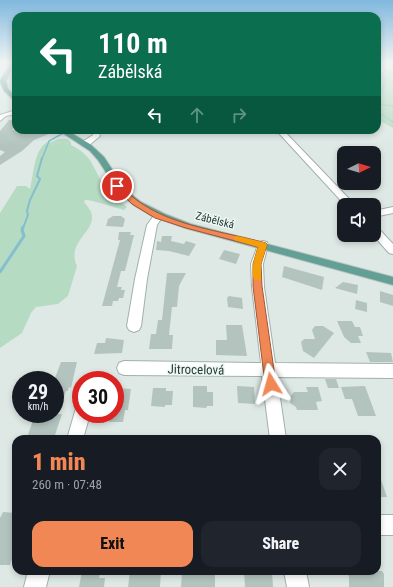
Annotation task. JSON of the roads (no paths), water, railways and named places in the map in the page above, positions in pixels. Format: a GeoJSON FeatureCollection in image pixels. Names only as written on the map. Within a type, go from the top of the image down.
{"type":"FeatureCollection","features":[{"type":"Feature","properties":{"kind":"main road","name":"Zábělská"},"geometry":{"type":"LineString","coordinates":[[68,134],[94,150],[102,160],[117,186],[134,202],[158,216],[188,226],[393,281]]}},
{"type":"Feature","properties":{"kind":"street"},"geometry":{"type":"LineString","coordinates":[[0,119],[4,115],[12,113]]}},
{"type":"Feature","properties":{"kind":"street"},"geometry":{"type":"LineString","coordinates":[[85,144],[96,138],[96,134]]}},
{"type":"Feature","properties":{"kind":"street"},"geometry":{"type":"LineString","coordinates":[[282,134],[343,198]]}},
{"type":"Feature","properties":{"kind":"street"},"geometry":{"type":"LineString","coordinates":[[381,213],[393,210]]}},
{"type":"Feature","properties":{"kind":"street"},"geometry":{"type":"LineString","coordinates":[[134,326],[141,279],[152,225],[158,216]]}},
{"type":"Feature","properties":{"kind":"street"},"geometry":{"type":"LineString","coordinates":[[381,237],[393,250]]}},
{"type":"Feature","properties":{"kind":"street"},"geometry":{"type":"LineString","coordinates":[[263,245],[257,264],[258,286],[277,435]]}},
{"type":"Feature","properties":{"kind":"street","name":"Jitrocelová"},"geometry":{"type":"LineString","coordinates":[[124,368],[269,371],[393,371]]}},
{"type":"Feature","properties":{"kind":"street"},"geometry":{"type":"LineString","coordinates":[[76,435],[79,423]]}},
{"type":"Feature","properties":{"kind":"street"},"geometry":{"type":"LineString","coordinates":[[381,525],[393,525]]}},
{"type":"Feature","properties":{"kind":"street"},"geometry":{"type":"LineString","coordinates":[[35,587],[38,575]]}},
{"type":"Feature","properties":{"kind":"street"},"geometry":{"type":"LineString","coordinates":[[296,575],[298,587]]}},
{"type":"Feature","properties":{"kind":"waterway"},"geometry":{"type":"LineString","coordinates":[[42,159],[49,141],[62,134]]}},
{"type":"Feature","properties":{"kind":"waterway"},"geometry":{"type":"LineString","coordinates":[[23,228],[28,215],[27,211],[30,200],[40,179],[37,176],[42,158]]}},
{"type":"Feature","properties":{"kind":"waterway"},"geometry":{"type":"LineString","coordinates":[[0,272],[24,236],[22,230],[23,227]]}}]}
